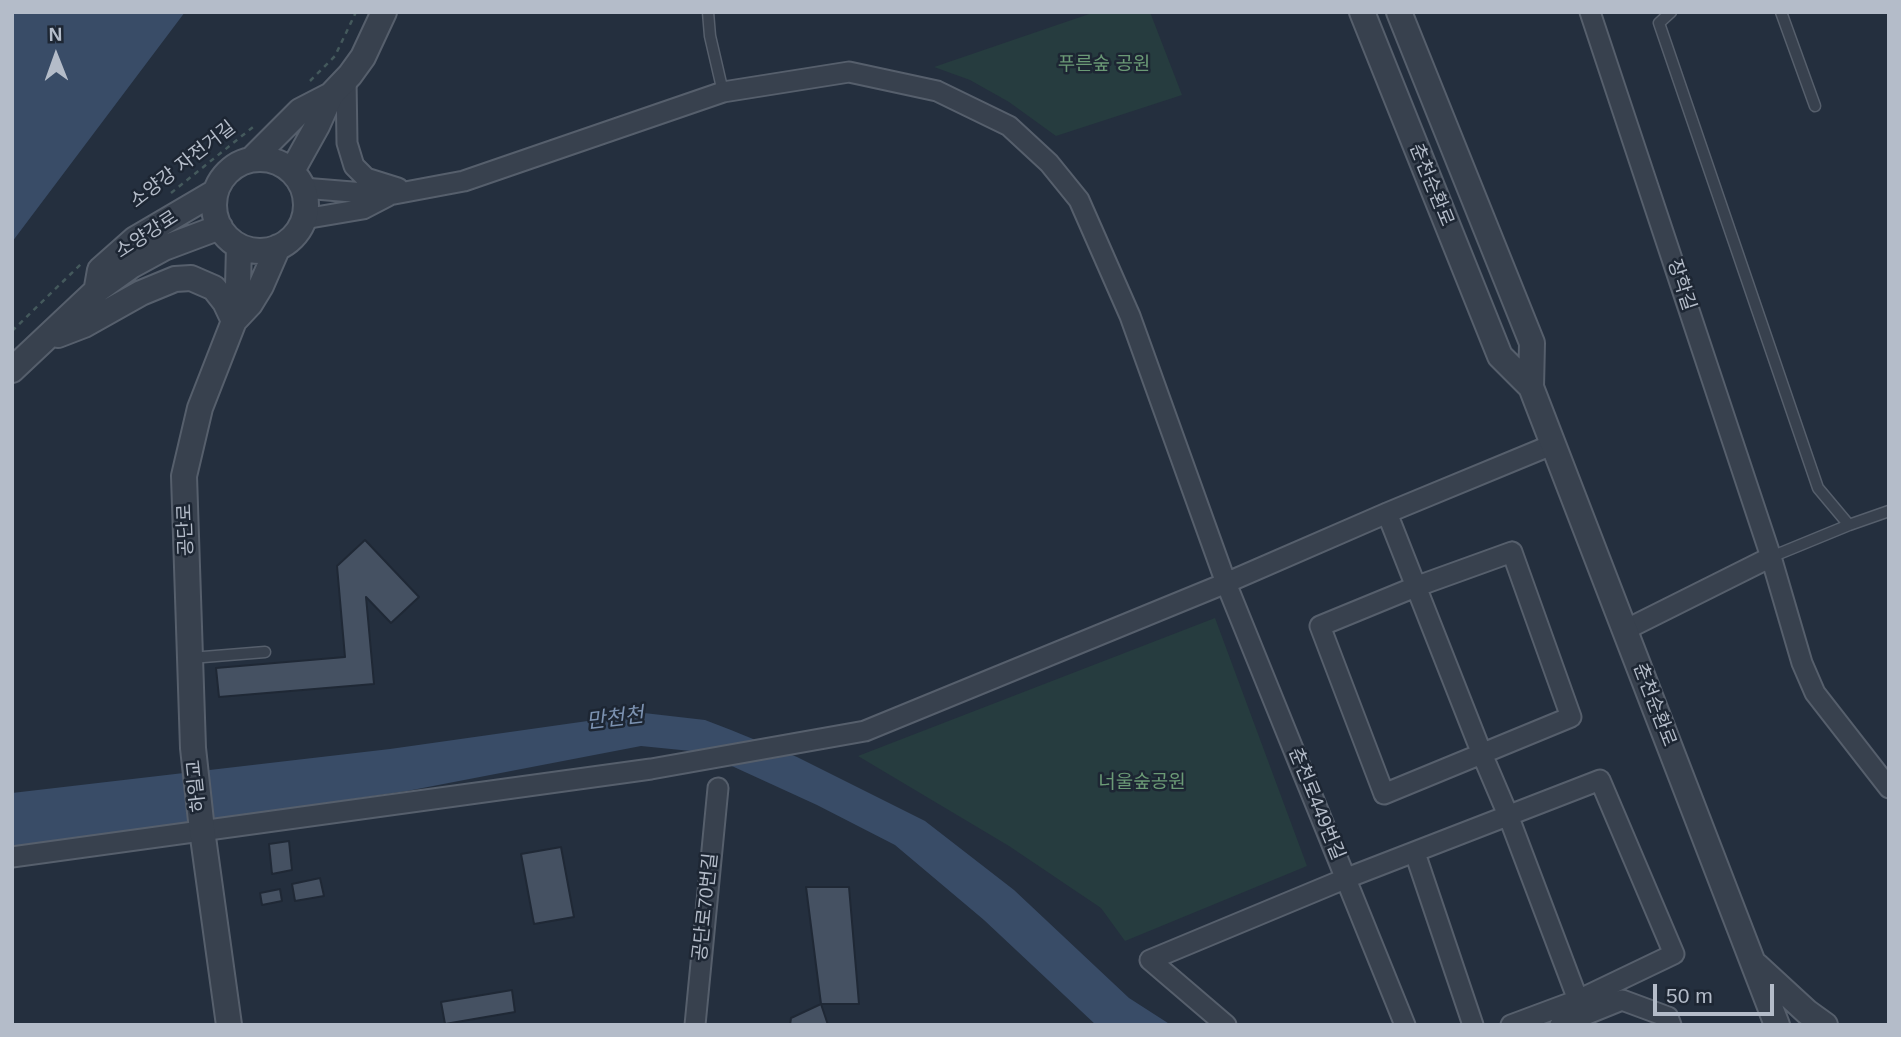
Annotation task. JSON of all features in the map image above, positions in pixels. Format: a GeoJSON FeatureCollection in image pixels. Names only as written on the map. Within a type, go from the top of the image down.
{"type":"FeatureCollection","features":[{"type":"Feature","properties":{"kind":"street"},"geometry":{"type":"LineString","coordinates":[[329,85],[298,179],[306,198],[304,219],[294,236],[278,247],[259,251],[239,246],[230,240],[220,227],[215,213],[215,192],[225,174],[233,167],[252,159],[300,111],[329,85],[363,57],[384,12]]}},
{"type":"Feature","properties":{"kind":"street","name":"춘천순환로"},"geometry":{"type":"LineString","coordinates":[[1362,12],[1500,355],[1531,387],[1777,1025]]}},
{"type":"Feature","properties":{"kind":"street","name":"춘천순환로"},"geometry":{"type":"LineString","coordinates":[[1399,12],[1532,343],[1531,387]]}},
{"type":"Feature","properties":{"kind":"street","name":"장학길"},"geometry":{"type":"LineString","coordinates":[[1590,12],[1771,557],[1802,663],[1815,693],[1889,788]]}},
{"type":"Feature","properties":{"kind":"street","name":"춘천로449번길"},"geometry":{"type":"LineString","coordinates":[[389,195],[464,181],[723,92],[849,72],[937,92],[1009,126],[1049,163],[1079,200],[1130,316],[1226,583],[1405,1025]]}},
{"type":"Feature","properties":{"kind":"street"},"geometry":{"type":"LineString","coordinates":[[329,85],[354,166],[366,178],[409,191]]}},
{"type":"Feature","properties":{"kind":"street"},"geometry":{"type":"LineString","coordinates":[[252,159],[273,160],[298,179],[389,195]]}},
{"type":"Feature","properties":{"kind":"street","name":"소양강로"},"geometry":{"type":"LineString","coordinates":[[96,291],[100,270],[113,256],[135,239],[215,192]]}},
{"type":"Feature","properties":{"kind":"street"},"geometry":{"type":"LineString","coordinates":[[304,219],[363,209],[389,195]]}},
{"type":"Feature","properties":{"kind":"street","name":"소양강로"},"geometry":{"type":"LineString","coordinates":[[12,370],[96,291],[131,266],[164,248],[220,227]]}},
{"type":"Feature","properties":{"kind":"street","name":"공단로"},"geometry":{"type":"LineString","coordinates":[[193,748],[184,476],[200,408],[234,321],[239,246]]}},
{"type":"Feature","properties":{"kind":"street","name":"공단로"},"geometry":{"type":"LineString","coordinates":[[234,321],[250,304],[261,286],[278,247]]}},
{"type":"Feature","properties":{"kind":"street"},"geometry":{"type":"LineString","coordinates":[[45,340],[84,325],[141,293],[175,279],[191,278],[214,288],[225,302],[234,321]]}},
{"type":"Feature","properties":{"kind":"street"},"geometry":{"type":"LineString","coordinates":[[12,857],[201,827],[651,769],[865,731],[1226,583],[1554,444]]}},
{"type":"Feature","properties":{"kind":"street"},"geometry":{"type":"LineString","coordinates":[[1387,513],[1508,815],[1578,1000]]}},
{"type":"Feature","properties":{"kind":"street"},"geometry":{"type":"LineString","coordinates":[[1512,552],[1571,717],[1384,794],[1320,626],[1415,587],[1512,552]]}},
{"type":"Feature","properties":{"kind":"street"},"geometry":{"type":"LineString","coordinates":[[1626,630],[1771,557]]}},
{"type":"Feature","properties":{"kind":"street","name":"하일교"},"geometry":{"type":"LineString","coordinates":[[193,748],[201,827]]}},
{"type":"Feature","properties":{"kind":"street"},"geometry":{"type":"LineString","coordinates":[[1226,1025],[1150,960],[1346,878],[1600,780],[1674,954],[1578,1000],[1511,1025]]}},
{"type":"Feature","properties":{"kind":"street","name":"공단로70번길"},"geometry":{"type":"LineString","coordinates":[[695,1025],[718,788]]}},
{"type":"Feature","properties":{"kind":"street"},"geometry":{"type":"LineString","coordinates":[[201,827],[229,1025]]}},
{"type":"Feature","properties":{"kind":"street"},"geometry":{"type":"LineString","coordinates":[[1415,853],[1473,1025]]}},
{"type":"Feature","properties":{"kind":"street"},"geometry":{"type":"LineString","coordinates":[[1753,963],[1758,1025]]}},
{"type":"Feature","properties":{"kind":"street"},"geometry":{"type":"LineString","coordinates":[[1753,963],[1825,1025]]}},
{"type":"Feature","properties":{"kind":"street"},"geometry":{"type":"LineString","coordinates":[[1560,1025],[1622,1000],[1668,1017],[1671,1025]]}},
{"type":"Feature","properties":{"kind":"lane"},"geometry":{"type":"LineString","coordinates":[[708,12],[710,36],[723,92]]}},
{"type":"Feature","properties":{"kind":"lane"},"geometry":{"type":"LineString","coordinates":[[1671,12],[1659,23],[1818,488],[1849,525]]}},
{"type":"Feature","properties":{"kind":"lane"},"geometry":{"type":"LineString","coordinates":[[1781,12],[1815,106]]}},
{"type":"Feature","properties":{"kind":"lane"},"geometry":{"type":"LineString","coordinates":[[1771,557],[1889,511]]}},
{"type":"Feature","properties":{"kind":"lane"},"geometry":{"type":"LineString","coordinates":[[190,658],[265,652]]}},
{"type":"Feature","properties":{"kind":"path"},"geometry":{"type":"LineString","coordinates":[[329,85],[335,56],[356,12]]}},
{"type":"Feature","properties":{"kind":"path","name":"소양강 자전거길"},"geometry":{"type":"LineString","coordinates":[[171,192],[257,124]]}},
{"type":"Feature","properties":{"kind":"path"},"geometry":{"type":"LineString","coordinates":[[12,331],[85,260]]}},
{"type":"Feature","properties":{"kind":"green space","name":"푸른숲 공원"},"geometry":{"type":"Polygon","coordinates":[[[1095,12],[1150,12],[1182,95],[1056,136],[1009,102],[970,80],[934,67],[1095,12]]]}},
{"type":"Feature","properties":{"kind":"green space","name":"너울숲공원"},"geometry":{"type":"Polygon","coordinates":[[[1215,618],[1307,866],[1125,941],[1101,908],[1009,846],[858,756],[1215,618]]]}},
{"type":"Feature","properties":{"kind":"water"},"geometry":{"type":"Polygon","coordinates":[[[12,12],[185,12],[12,242],[12,12]]]}},
{"type":"Feature","properties":{"kind":"water","name":"만천천"},"geometry":{"type":"Polygon","coordinates":[[[644,713],[705,720],[797,757],[925,821],[1014,890],[1129,998],[1171,1025],[1096,1025],[984,920],[895,845],[817,805],[734,767],[691,751],[641,746],[407,791],[12,846],[12,793],[390,749],[644,713]]]}},
{"type":"Feature","properties":{"kind":"building"},"geometry":{"type":"Polygon","coordinates":[[[365,540],[419,597],[391,623],[366,597],[374,684],[219,697],[216,668],[345,657],[337,566],[365,540]]]}},
{"type":"Feature","properties":{"kind":"building"},"geometry":{"type":"Polygon","coordinates":[[[289,841],[292,870],[272,874],[269,844],[289,841]]]}},
{"type":"Feature","properties":{"kind":"building"},"geometry":{"type":"Polygon","coordinates":[[[561,847],[574,917],[534,924],[521,854],[561,847]]]}},
{"type":"Feature","properties":{"kind":"building"},"geometry":{"type":"Polygon","coordinates":[[[320,878],[324,896],[295,901],[292,884],[320,878]]]}},
{"type":"Feature","properties":{"kind":"building"},"geometry":{"type":"Polygon","coordinates":[[[806,887],[849,887],[859,1004],[821,1004],[806,887]]]}},
{"type":"Feature","properties":{"kind":"building"},"geometry":{"type":"Polygon","coordinates":[[[280,889],[282,901],[262,905],[260,893],[280,889]]]}},
{"type":"Feature","properties":{"kind":"building"},"geometry":{"type":"Polygon","coordinates":[[[512,990],[515,1012],[445,1024],[441,1002],[512,990]]]}},
{"type":"Feature","properties":{"kind":"building"},"geometry":{"type":"Polygon","coordinates":[[[821,1004],[828,1025],[790,1025],[791,1018],[821,1004]]]}}]}
